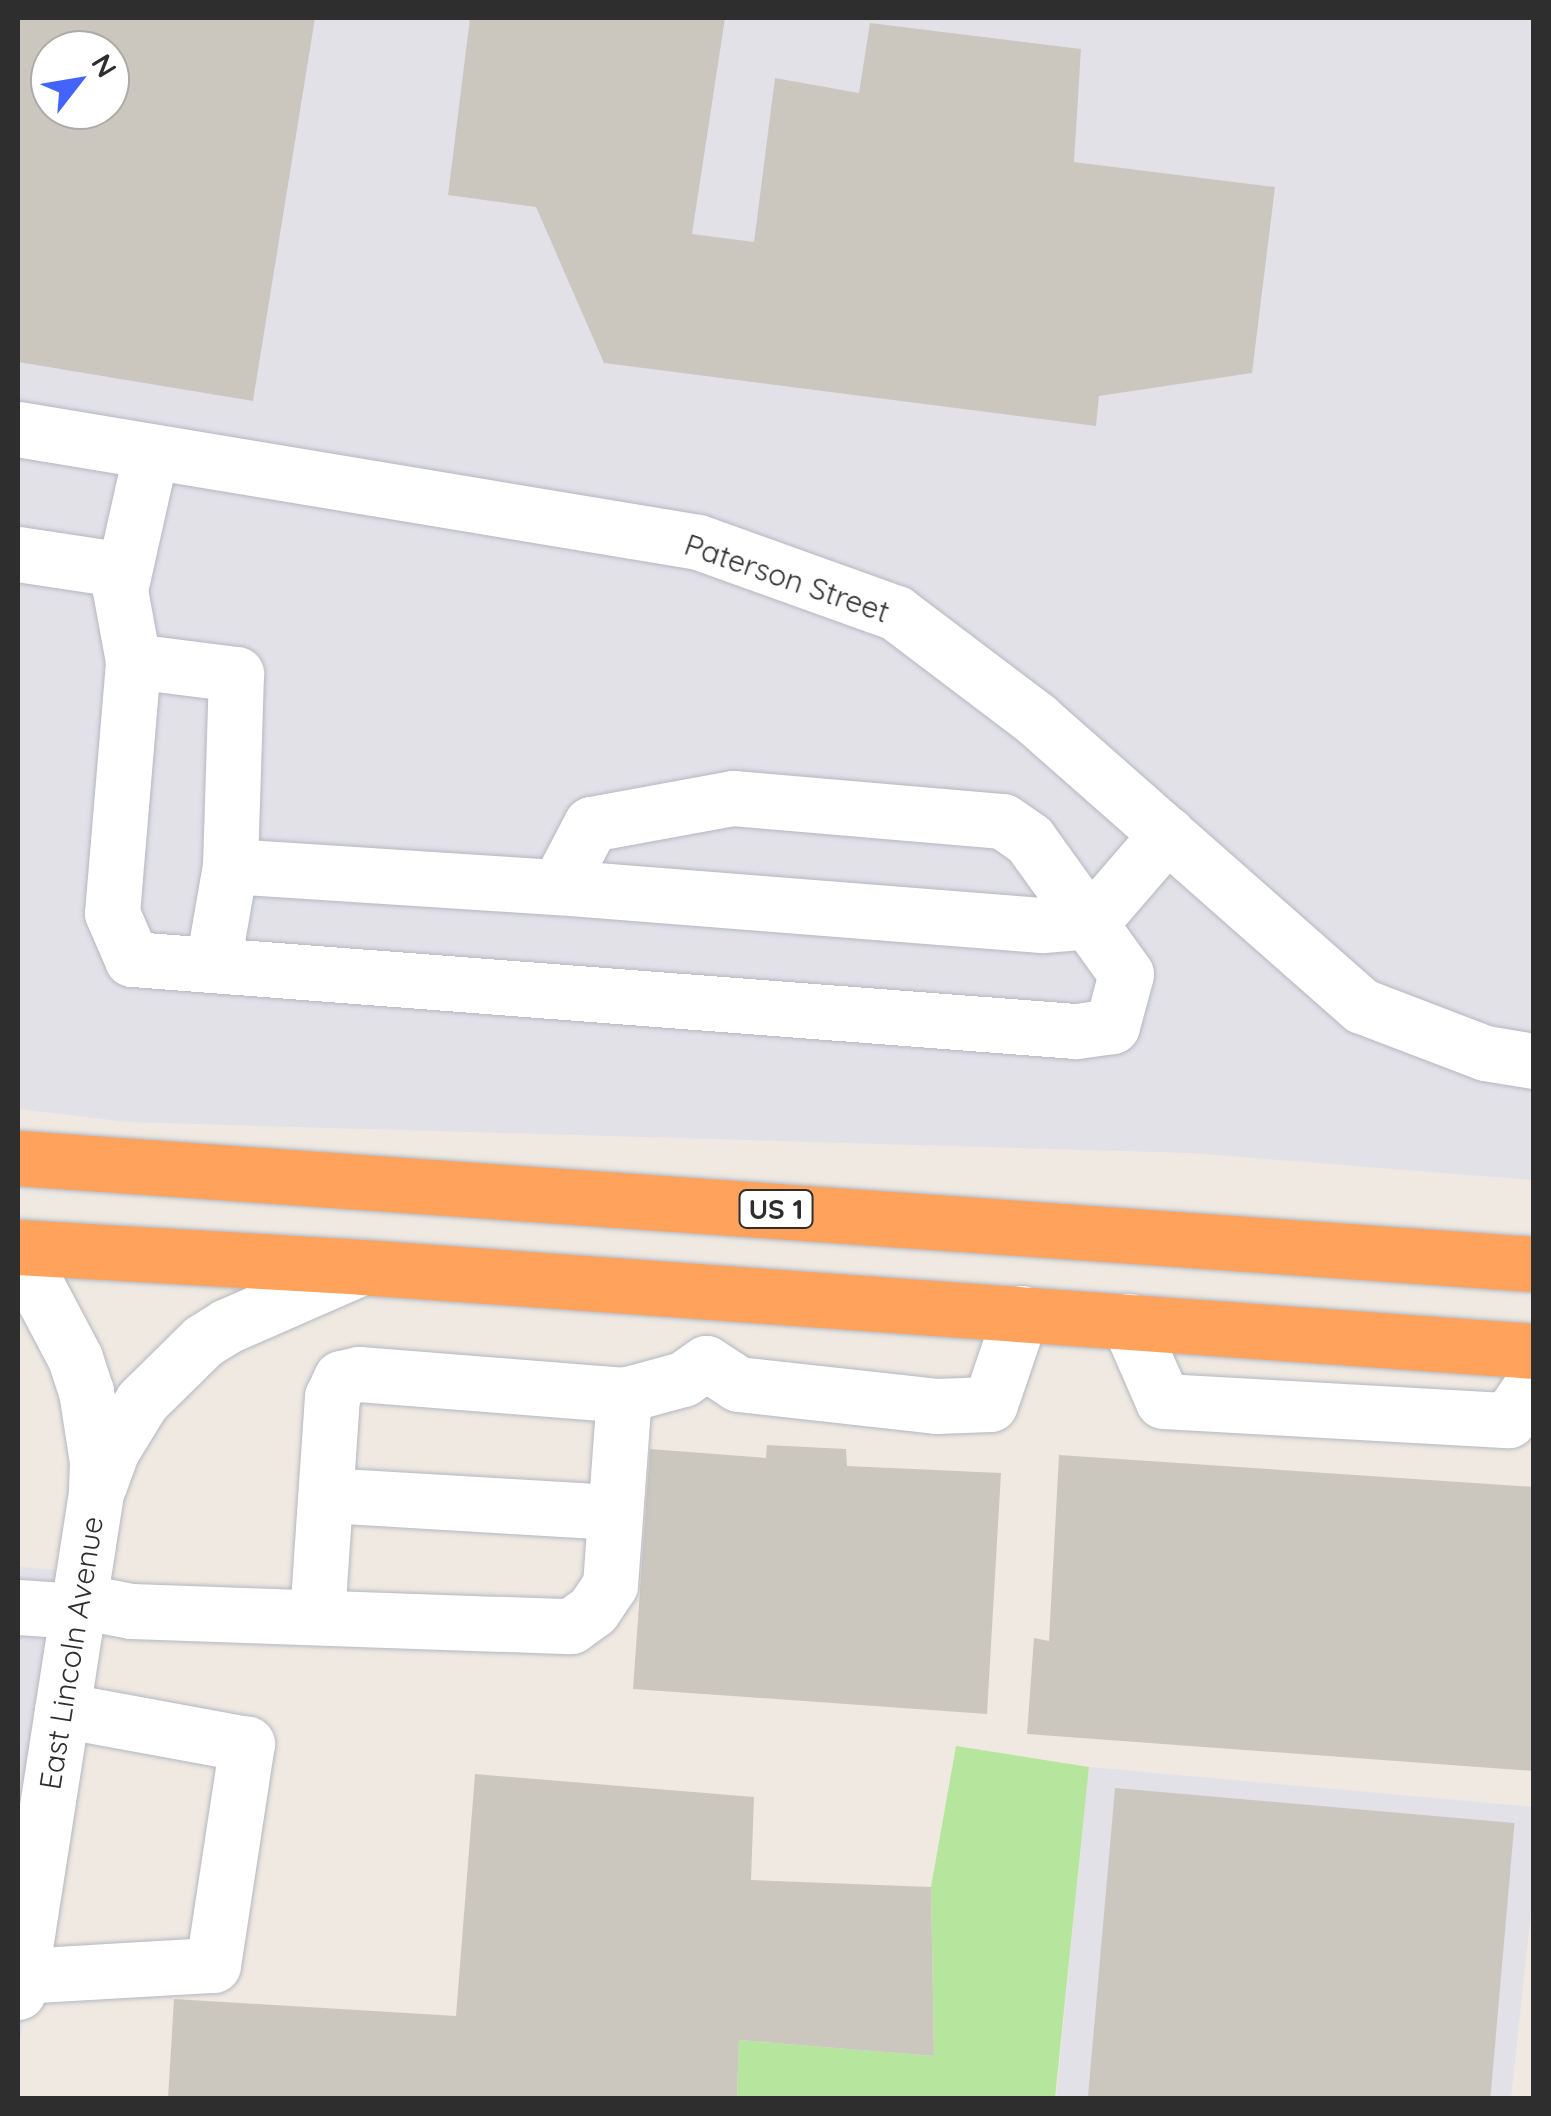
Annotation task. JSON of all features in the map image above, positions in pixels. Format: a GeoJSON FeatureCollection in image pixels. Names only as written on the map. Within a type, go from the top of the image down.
{"type":"FeatureCollection","features":[{"type":"Feature","properties":{"kind":"highway","name":"US 1"},"geometry":{"type":"LineString","coordinates":[[18,1158],[1534,1264]]}},
{"type":"Feature","properties":{"kind":"highway"},"geometry":{"type":"LineString","coordinates":[[18,1247],[362,1267],[1534,1350]]}},
{"type":"Feature","properties":{"kind":"street","name":"Paterson Street"},"geometry":{"type":"LineString","coordinates":[[18,429],[698,542],[896,613],[1036,718],[1362,1006],[1485,1053],[1534,1061]]}},
{"type":"Feature","properties":{"kind":"street"},"geometry":{"type":"LineString","coordinates":[[151,451],[120,590],[133,660],[112,913],[132,959],[1075,1030],[1112,1026],[1126,974],[1092,921],[1029,840],[1003,821],[733,798],[592,824],[558,887]]}},
{"type":"Feature","properties":{"kind":"street"},"geometry":{"type":"LineString","coordinates":[[18,554],[124,570]]}},
{"type":"Feature","properties":{"kind":"street"},"geometry":{"type":"LineString","coordinates":[[133,660],[236,674],[230,866],[213,963]]}},
{"type":"Feature","properties":{"kind":"street"},"geometry":{"type":"LineString","coordinates":[[230,866],[558,887],[1044,926],[1092,921],[1168,834]]}},
{"type":"Feature","properties":{"kind":"street","name":"East Lincoln Avenue"},"geometry":{"type":"LineString","coordinates":[[96,1492],[112,1450],[142,1401],[203,1341],[228,1326],[362,1267]]}},
{"type":"Feature","properties":{"kind":"street","name":"East Lincoln Avenue"},"geometry":{"type":"LineString","coordinates":[[18,1268],[38,1288],[75,1358],[93,1426],[96,1492],[18,1986]]}},
{"type":"Feature","properties":{"kind":"street"},"geometry":{"type":"LineString","coordinates":[[703,1291],[706,1363]]}},
{"type":"Feature","properties":{"kind":"street"},"geometry":{"type":"LineString","coordinates":[[706,1363],[738,1384],[936,1406],[990,1404],[1021,1313]]}},
{"type":"Feature","properties":{"kind":"street"},"geometry":{"type":"LineString","coordinates":[[1128,1321],[1163,1401],[1508,1420],[1534,1382]]}},
{"type":"Feature","properties":{"kind":"street"},"geometry":{"type":"LineString","coordinates":[[317,1616],[332,1398],[341,1378],[360,1374],[624,1395],[682,1379],[706,1363]]}},
{"type":"Feature","properties":{"kind":"street"},"geometry":{"type":"LineString","coordinates":[[18,1607],[79,1606],[570,1626],[593,1610],[610,1585],[624,1395]]}},
{"type":"Feature","properties":{"kind":"street"},"geometry":{"type":"LineString","coordinates":[[326,1495],[615,1512]]}},
{"type":"Feature","properties":{"kind":"street"},"geometry":{"type":"LineString","coordinates":[[18,1986],[213,1965],[216,1947],[248,1744],[62,1710]]}},
{"type":"Feature","properties":{"kind":"shaded area"},"geometry":{"type":"Polygon","coordinates":[[[18,18],[1533,18],[1533,1180],[1192,1153],[127,1122],[18,1109],[18,18]]]}},
{"type":"Feature","properties":{"kind":"shaded area"},"geometry":{"type":"Polygon","coordinates":[[[18,1567],[102,1573],[18,2051],[18,1567]]]}},
{"type":"Feature","properties":{"kind":"shaded area"},"geometry":{"type":"Polygon","coordinates":[[[1089,1767],[1533,1807],[1533,1893],[1511,2098],[1056,2098],[1089,1767]]]}},
{"type":"Feature","properties":{"kind":"green space"},"geometry":{"type":"Polygon","coordinates":[[[956,1746],[1089,1767],[1055,2098],[737,2098],[739,2040],[934,2056],[931,1887],[956,1746]]]}},
{"type":"Feature","properties":{"kind":"building"},"geometry":{"type":"Polygon","coordinates":[[[18,18],[315,18],[253,401],[18,362],[18,18]]]}},
{"type":"Feature","properties":{"kind":"building"},"geometry":{"type":"Polygon","coordinates":[[[470,18],[725,18],[692,234],[754,242],[775,78],[859,93],[870,23],[1081,49],[1074,162],[1275,187],[1252,373],[1099,396],[1096,426],[604,363],[536,207],[448,195],[470,18]]]}},
{"type":"Feature","properties":{"kind":"building"},"geometry":{"type":"Polygon","coordinates":[[[767,1445],[846,1449],[847,1466],[1001,1473],[987,1714],[633,1689],[650,1449],[766,1458],[767,1445]]]}},
{"type":"Feature","properties":{"kind":"building"},"geometry":{"type":"Polygon","coordinates":[[[1059,1455],[1534,1487],[1534,1771],[1027,1734],[1034,1638],[1049,1641],[1059,1455]]]}},
{"type":"Feature","properties":{"kind":"building"},"geometry":{"type":"Polygon","coordinates":[[[475,1774],[754,1797],[751,1880],[931,1887],[934,2056],[739,2040],[737,2098],[168,2098],[174,1999],[456,2016],[475,1774]]]}},
{"type":"Feature","properties":{"kind":"building"},"geometry":{"type":"Polygon","coordinates":[[[1115,1788],[1514,1823],[1490,2098],[1088,2098],[1115,1788]]]}}]}
